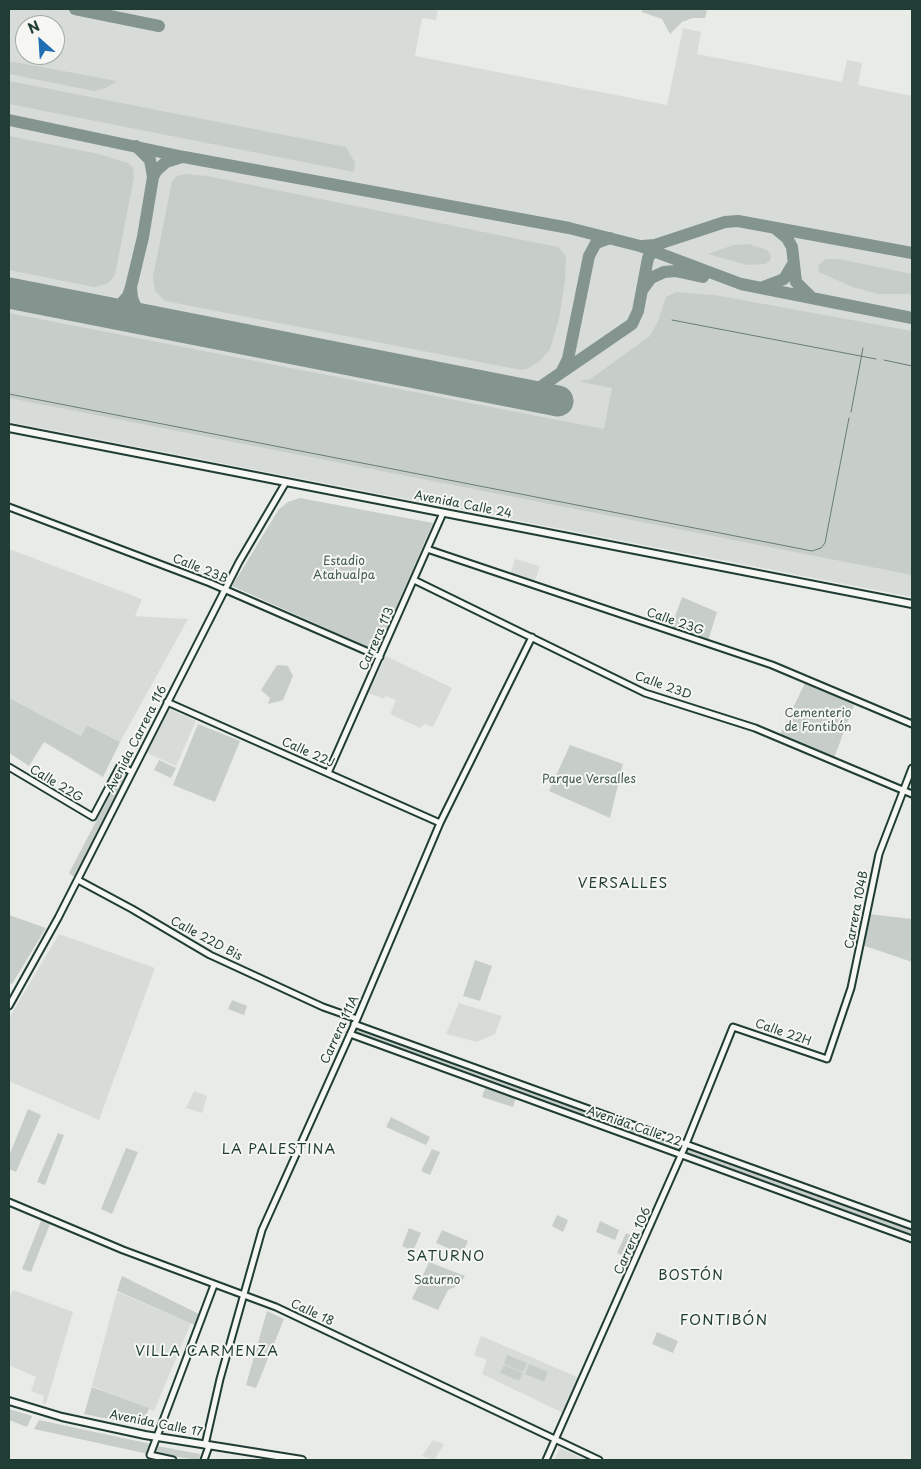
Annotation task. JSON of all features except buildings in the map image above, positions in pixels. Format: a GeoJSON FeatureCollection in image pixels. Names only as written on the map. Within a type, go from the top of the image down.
{"type":"FeatureCollection","features":[{"type":"Feature","properties":{"kind":"main road","name":"Avenida Calle 24"},"geometry":{"type":"LineString","coordinates":[[9,428],[912,604]]}},
{"type":"Feature","properties":{"kind":"main road","name":"Avenida Calle 17"},"geometry":{"type":"LineString","coordinates":[[9,1401],[62,1417],[157,1438],[302,1460]]}},
{"type":"Feature","properties":{"kind":"street","name":"Avenida Carrera 116"},"geometry":{"type":"LineString","coordinates":[[9,1006],[78,880],[225,589],[286,482]]}},
{"type":"Feature","properties":{"kind":"street","name":"Calle 23B"},"geometry":{"type":"LineString","coordinates":[[9,507],[225,589],[380,657]]}},
{"type":"Feature","properties":{"kind":"street","name":"Carrera 113"},"geometry":{"type":"LineString","coordinates":[[328,773],[443,513]]}},
{"type":"Feature","properties":{"kind":"street","name":"Calle 23G"},"geometry":{"type":"LineString","coordinates":[[427,549],[772,665],[912,724]]}},
{"type":"Feature","properties":{"kind":"street","name":"Calle 23D"},"geometry":{"type":"LineString","coordinates":[[414,580],[645,693],[754,728],[912,794]]}},
{"type":"Feature","properties":{"kind":"street","name":"Carrera 111A"},"geometry":{"type":"LineString","coordinates":[[204,1460],[242,1295],[267,1218],[350,1034],[440,823],[532,637]]}},
{"type":"Feature","properties":{"kind":"street","name":"Calle 22J"},"geometry":{"type":"LineString","coordinates":[[167,702],[440,823]]}},
{"type":"Feature","properties":{"kind":"street","name":"Calle 22G"},"geometry":{"type":"LineString","coordinates":[[9,767],[93,817],[120,766],[132,772]]}},
{"type":"Feature","properties":{"kind":"street","name":"Carrera 104B"},"geometry":{"type":"LineString","coordinates":[[827,1059],[852,988],[879,854],[912,768]]}},
{"type":"Feature","properties":{"kind":"street","name":"Calle 22D Bis"},"geometry":{"type":"LineString","coordinates":[[78,880],[132,908],[210,955],[355,1022]]}},
{"type":"Feature","properties":{"kind":"street","name":"Avenida Calle 22"},"geometry":{"type":"LineString","coordinates":[[355,1022],[912,1226]]}},
{"type":"Feature","properties":{"kind":"street","name":"Calle 22H"},"geometry":{"type":"LineString","coordinates":[[733,1027],[827,1059]]}},
{"type":"Feature","properties":{"kind":"street","name":"Carrera 106"},"geometry":{"type":"LineString","coordinates":[[546,1460],[682,1154],[733,1027]]}},
{"type":"Feature","properties":{"kind":"street","name":"Avenida Calle 22"},"geometry":{"type":"LineString","coordinates":[[350,1034],[912,1239]]}},
{"type":"Feature","properties":{"kind":"street","name":"Calle 18"},"geometry":{"type":"LineString","coordinates":[[9,1202],[123,1250],[282,1310],[599,1460]]}},
{"type":"Feature","properties":{"kind":"street"},"geometry":{"type":"LineString","coordinates":[[173,1460],[150,1456],[214,1284]]}},
{"type":"Feature","properties":{"kind":"shaded area"},"geometry":{"type":"Polygon","coordinates":[[[9,9],[438,9],[436,20],[422,18],[415,56],[667,105],[683,28],[701,32],[697,54],[842,82],[847,60],[862,63],[858,85],[912,96],[912,597],[9,422],[9,9]]]}},
{"type":"Feature","properties":{"kind":"shaded area"},"geometry":{"type":"Polygon","coordinates":[[[9,549],[142,599],[135,616],[188,619],[120,742],[87,725],[81,736],[9,698],[9,549]]]}},
{"type":"Feature","properties":{"kind":"shaded area"},"geometry":{"type":"Polygon","coordinates":[[[515,559],[540,566],[534,583],[510,575],[515,559]]]}},
{"type":"Feature","properties":{"kind":"shaded area"},"geometry":{"type":"Polygon","coordinates":[[[386,656],[452,688],[433,727],[425,724],[420,728],[390,714],[396,700],[386,696],[384,699],[368,693],[386,656]]]}},
{"type":"Feature","properties":{"kind":"shaded area"},"geometry":{"type":"Polygon","coordinates":[[[167,708],[196,721],[176,766],[147,753],[167,708]]]}},
{"type":"Feature","properties":{"kind":"shaded area"},"geometry":{"type":"Polygon","coordinates":[[[59,934],[155,968],[99,1120],[9,1081],[9,1018],[59,934]]]}},
{"type":"Feature","properties":{"kind":"shaded area"},"geometry":{"type":"Polygon","coordinates":[[[459,1003],[502,1016],[495,1034],[477,1042],[446,1034],[459,1003]]]}},
{"type":"Feature","properties":{"kind":"shaded area"},"geometry":{"type":"Polygon","coordinates":[[[194,1091],[207,1096],[202,1113],[186,1108],[194,1091]]]}},
{"type":"Feature","properties":{"kind":"shaded area"},"geometry":{"type":"Polygon","coordinates":[[[13,1290],[73,1312],[46,1404],[42,1403],[44,1396],[31,1391],[36,1377],[9,1365],[9,1298],[13,1290]]]}},
{"type":"Feature","properties":{"kind":"shaded area"},"geometry":{"type":"Polygon","coordinates":[[[117,1292],[191,1323],[154,1411],[92,1386],[117,1292]]]}},
{"type":"Feature","properties":{"kind":"shaded area"},"geometry":{"type":"Polygon","coordinates":[[[481,1336],[580,1378],[563,1413],[482,1374],[487,1360],[474,1355],[481,1336]]]}},
{"type":"Feature","properties":{"kind":"shaded area"},"geometry":{"type":"Polygon","coordinates":[[[433,1440],[444,1444],[434,1460],[422,1456],[433,1440]]]}},
{"type":"Feature","properties":{"kind":"shaded area"},"geometry":{"type":"Polygon","coordinates":[[[560,1448],[586,1460],[554,1460],[560,1448]]]}},
{"type":"Feature","properties":{"kind":"green space"},"geometry":{"type":"Polygon","coordinates":[[[642,9],[704,9],[707,11],[705,18],[693,18],[682,22],[670,34],[662,19],[642,12],[642,9]]]}},
{"type":"Feature","properties":{"kind":"green space"},"geometry":{"type":"Polygon","coordinates":[[[9,61],[15,62],[15,65],[31,65],[117,81],[106,88],[94,91],[9,74],[9,61]]]}},
{"type":"Feature","properties":{"kind":"green space"},"geometry":{"type":"Polygon","coordinates":[[[9,81],[346,147],[355,163],[354,172],[9,104],[9,81]]]}},
{"type":"Feature","properties":{"kind":"green space"},"geometry":{"type":"Polygon","coordinates":[[[9,136],[99,154],[128,163],[133,168],[134,177],[115,275],[107,284],[94,287],[9,270],[9,136]]]}},
{"type":"Feature","properties":{"kind":"green space"},"geometry":{"type":"Polygon","coordinates":[[[186,174],[207,176],[558,247],[566,256],[565,280],[559,319],[550,349],[540,361],[527,369],[521,370],[165,301],[155,291],[153,277],[172,181],[177,176],[186,174]]]}},
{"type":"Feature","properties":{"kind":"green space"},"geometry":{"type":"Polygon","coordinates":[[[749,244],[767,250],[771,255],[770,261],[765,264],[747,265],[708,254],[733,245],[749,244]]]}},
{"type":"Feature","properties":{"kind":"green space"},"geometry":{"type":"Polygon","coordinates":[[[826,259],[839,259],[912,274],[912,294],[878,294],[852,287],[819,272],[818,265],[826,259]]]}},
{"type":"Feature","properties":{"kind":"green space"},"geometry":{"type":"Polygon","coordinates":[[[676,292],[715,295],[912,331],[912,575],[9,398],[9,313],[604,429],[612,388],[581,382],[589,380],[650,336],[658,321],[666,297],[676,292]]]}},
{"type":"Feature","properties":{"kind":"green space","name":"Estadio Atahualpa"},"geometry":{"type":"Polygon","coordinates":[[[300,498],[433,523],[377,651],[232,586],[279,509],[288,502],[300,498]]]}},
{"type":"Feature","properties":{"kind":"green space"},"geometry":{"type":"Polygon","coordinates":[[[682,597],[717,612],[708,641],[671,628],[682,597]]]}},
{"type":"Feature","properties":{"kind":"green space"},"geometry":{"type":"Polygon","coordinates":[[[277,665],[288,666],[293,676],[283,700],[268,704],[270,698],[261,690],[277,665]]]}},
{"type":"Feature","properties":{"kind":"green space","name":"Cementerio de Fontibón"},"geometry":{"type":"Polygon","coordinates":[[[805,683],[854,705],[834,758],[780,735],[805,683]]]}},
{"type":"Feature","properties":{"kind":"green space"},"geometry":{"type":"Polygon","coordinates":[[[9,698],[81,736],[87,725],[120,742],[103,777],[44,742],[29,766],[9,753],[9,698]]]}},
{"type":"Feature","properties":{"kind":"green space"},"geometry":{"type":"Polygon","coordinates":[[[198,724],[240,741],[215,802],[173,785],[198,724]]]}},
{"type":"Feature","properties":{"kind":"green space","name":"Parque Versalles"},"geometry":{"type":"Polygon","coordinates":[[[570,745],[623,764],[610,818],[549,791],[570,745]]]}},
{"type":"Feature","properties":{"kind":"green space"},"geometry":{"type":"Polygon","coordinates":[[[159,760],[176,768],[171,778],[154,770],[159,760]]]}},
{"type":"Feature","properties":{"kind":"green space"},"geometry":{"type":"Polygon","coordinates":[[[122,772],[127,774],[75,878],[69,873],[122,772]]]}},
{"type":"Feature","properties":{"kind":"green space"},"geometry":{"type":"Polygon","coordinates":[[[869,914],[912,919],[912,962],[862,945],[869,914]]]}},
{"type":"Feature","properties":{"kind":"green space"},"geometry":{"type":"Polygon","coordinates":[[[9,915],[46,928],[12,984],[9,983],[9,915]]]}},
{"type":"Feature","properties":{"kind":"green space"},"geometry":{"type":"Polygon","coordinates":[[[475,960],[492,966],[480,1001],[463,996],[475,960]]]}},
{"type":"Feature","properties":{"kind":"green space"},"geometry":{"type":"Polygon","coordinates":[[[232,1000],[247,1006],[244,1015],[228,1009],[232,1000]]]}},
{"type":"Feature","properties":{"kind":"green space"},"geometry":{"type":"Polygon","coordinates":[[[357,1027],[682,1145],[679,1152],[354,1033],[357,1027]]]}},
{"type":"Feature","properties":{"kind":"green space"},"geometry":{"type":"Polygon","coordinates":[[[485,1088],[516,1098],[513,1107],[482,1097],[485,1088]]]}},
{"type":"Feature","properties":{"kind":"green space"},"geometry":{"type":"Polygon","coordinates":[[[28,1109],[41,1115],[16,1172],[9,1169],[9,1156],[28,1109]]]}},
{"type":"Feature","properties":{"kind":"green space"},"geometry":{"type":"Polygon","coordinates":[[[391,1117],[430,1137],[426,1145],[386,1127],[391,1117]]]}},
{"type":"Feature","properties":{"kind":"green space"},"geometry":{"type":"Polygon","coordinates":[[[58,1133],[64,1135],[45,1185],[37,1182],[58,1133]]]}},
{"type":"Feature","properties":{"kind":"green space"},"geometry":{"type":"Polygon","coordinates":[[[687,1147],[912,1228],[912,1237],[685,1154],[687,1147]]]}},
{"type":"Feature","properties":{"kind":"green space"},"geometry":{"type":"Polygon","coordinates":[[[126,1148],[138,1152],[112,1214],[101,1209],[126,1148]]]}},
{"type":"Feature","properties":{"kind":"green space"},"geometry":{"type":"Polygon","coordinates":[[[432,1149],[440,1152],[430,1175],[421,1171],[432,1149]]]}},
{"type":"Feature","properties":{"kind":"green space"},"geometry":{"type":"Polygon","coordinates":[[[557,1215],[568,1220],[563,1232],[552,1226],[557,1215]]]}},
{"type":"Feature","properties":{"kind":"green space"},"geometry":{"type":"Polygon","coordinates":[[[41,1221],[50,1224],[31,1272],[22,1269],[41,1221]]]}},
{"type":"Feature","properties":{"kind":"green space"},"geometry":{"type":"Polygon","coordinates":[[[600,1221],[619,1230],[615,1240],[596,1232],[600,1221]]]}},
{"type":"Feature","properties":{"kind":"green space"},"geometry":{"type":"Polygon","coordinates":[[[409,1228],[421,1233],[413,1251],[402,1246],[409,1228]]]}},
{"type":"Feature","properties":{"kind":"green space"},"geometry":{"type":"Polygon","coordinates":[[[442,1230],[468,1241],[462,1254],[436,1243],[442,1230]]]}},
{"type":"Feature","properties":{"kind":"green space"},"geometry":{"type":"Polygon","coordinates":[[[626,1233],[639,1239],[631,1259],[617,1253],[626,1233]]]}},
{"type":"Feature","properties":{"kind":"green space","name":"Saturno"},"geometry":{"type":"Polygon","coordinates":[[[429,1262],[465,1276],[459,1285],[448,1290],[438,1310],[412,1299],[429,1262]]]}},
{"type":"Feature","properties":{"kind":"green space"},"geometry":{"type":"Polygon","coordinates":[[[122,1276],[199,1314],[195,1325],[117,1291],[122,1276]]]}},
{"type":"Feature","properties":{"kind":"green space"},"geometry":{"type":"Polygon","coordinates":[[[267,1311],[284,1319],[256,1388],[246,1385],[267,1311]]]}},
{"type":"Feature","properties":{"kind":"green space"},"geometry":{"type":"Polygon","coordinates":[[[657,1332],[678,1341],[673,1353],[652,1344],[657,1332]]]}},
{"type":"Feature","properties":{"kind":"green space"},"geometry":{"type":"Polygon","coordinates":[[[507,1355],[527,1363],[523,1372],[504,1364],[507,1355]]]}},
{"type":"Feature","properties":{"kind":"green space"},"geometry":{"type":"Polygon","coordinates":[[[529,1364],[548,1372],[544,1382],[525,1374],[529,1364]]]}},
{"type":"Feature","properties":{"kind":"green space"},"geometry":{"type":"Polygon","coordinates":[[[504,1365],[523,1373],[519,1381],[500,1373],[504,1365]]]}},
{"type":"Feature","properties":{"kind":"green space"},"geometry":{"type":"Polygon","coordinates":[[[92,1387],[149,1408],[143,1426],[84,1414],[92,1387]]]}},
{"type":"Feature","properties":{"kind":"green space"},"geometry":{"type":"Polygon","coordinates":[[[9,1409],[32,1416],[27,1427],[9,1420],[9,1409]]]}},
{"type":"Feature","properties":{"kind":"green space"},"geometry":{"type":"Polygon","coordinates":[[[39,1420],[151,1444],[148,1454],[34,1429],[39,1420]]]}},
{"type":"Feature","properties":{"kind":"green space"},"geometry":{"type":"Polygon","coordinates":[[[157,1446],[200,1454],[199,1460],[156,1454],[157,1446]]]}},
{"type":"Feature","properties":{"kind":"waterway"},"geometry":{"type":"LineString","coordinates":[[672,320],[876,359]]}},
{"type":"Feature","properties":{"kind":"waterway"},"geometry":{"type":"LineString","coordinates":[[851,412],[863,348]]}},
{"type":"Feature","properties":{"kind":"waterway"},"geometry":{"type":"LineString","coordinates":[[884,360],[912,366]]}},
{"type":"Feature","properties":{"kind":"waterway"},"geometry":{"type":"LineString","coordinates":[[9,394],[812,551],[821,548],[825,543],[849,418]]}},
{"type":"Feature","properties":{"kind":"taxiway"},"geometry":{"type":"LineString","coordinates":[[75,9],[159,26]]}},
{"type":"Feature","properties":{"kind":"taxiway"},"geometry":{"type":"LineString","coordinates":[[9,120],[184,157],[569,228],[640,246],[741,284],[912,318]]}},
{"type":"Feature","properties":{"kind":"taxiway"},"geometry":{"type":"LineString","coordinates":[[136,146],[150,160],[153,177]]}},
{"type":"Feature","properties":{"kind":"taxiway"},"geometry":{"type":"LineString","coordinates":[[153,322],[141,316],[137,310],[132,298],[131,287],[143,237],[153,177],[156,171],[166,162],[182,157]]}},
{"type":"Feature","properties":{"kind":"taxiway"},"geometry":{"type":"LineString","coordinates":[[642,246],[655,245],[725,222],[738,221],[912,253]]}},
{"type":"Feature","properties":{"kind":"taxiway"},"geometry":{"type":"LineString","coordinates":[[776,229],[787,238],[792,247],[796,282],[811,297]]}},
{"type":"Feature","properties":{"kind":"taxiway"},"geometry":{"type":"LineString","coordinates":[[562,371],[568,359],[589,256],[596,243],[610,238]]}},
{"type":"Feature","properties":{"kind":"taxiway"},"geometry":{"type":"LineString","coordinates":[[516,393],[536,390],[632,324],[638,311],[648,258],[657,246]]}},
{"type":"Feature","properties":{"kind":"taxiway"},"geometry":{"type":"LineString","coordinates":[[763,287],[784,279],[793,264]]}},
{"type":"Feature","properties":{"kind":"taxiway"},"geometry":{"type":"LineString","coordinates":[[643,289],[651,278],[664,272],[675,271],[703,277]]}},
{"type":"Feature","properties":{"kind":"taxiway"},"geometry":{"type":"LineString","coordinates":[[101,311],[109,311],[120,305],[128,296],[131,287]]}},
{"type":"Feature","properties":{"kind":"runway"},"geometry":{"type":"LineString","coordinates":[[9,293],[558,401]]}},
{"type":"Feature","properties":{"kind":"district","name":"VERSALLES"},"geometry":{"type":"Point","coordinates":[623,884]}},
{"type":"Feature","properties":{"kind":"district","name":"LA PALESTINA"},"geometry":{"type":"Point","coordinates":[279,1150]}},
{"type":"Feature","properties":{"kind":"district","name":"SATURNO"},"geometry":{"type":"Point","coordinates":[446,1257]}},
{"type":"Feature","properties":{"kind":"district","name":"BOSTÓN"},"geometry":{"type":"Point","coordinates":[691,1276]}},
{"type":"Feature","properties":{"kind":"district","name":"FONTIBÓN"},"geometry":{"type":"Point","coordinates":[724,1321]}},
{"type":"Feature","properties":{"kind":"district","name":"VILLA CARMENZA"},"geometry":{"type":"Point","coordinates":[207,1352]}}]}
